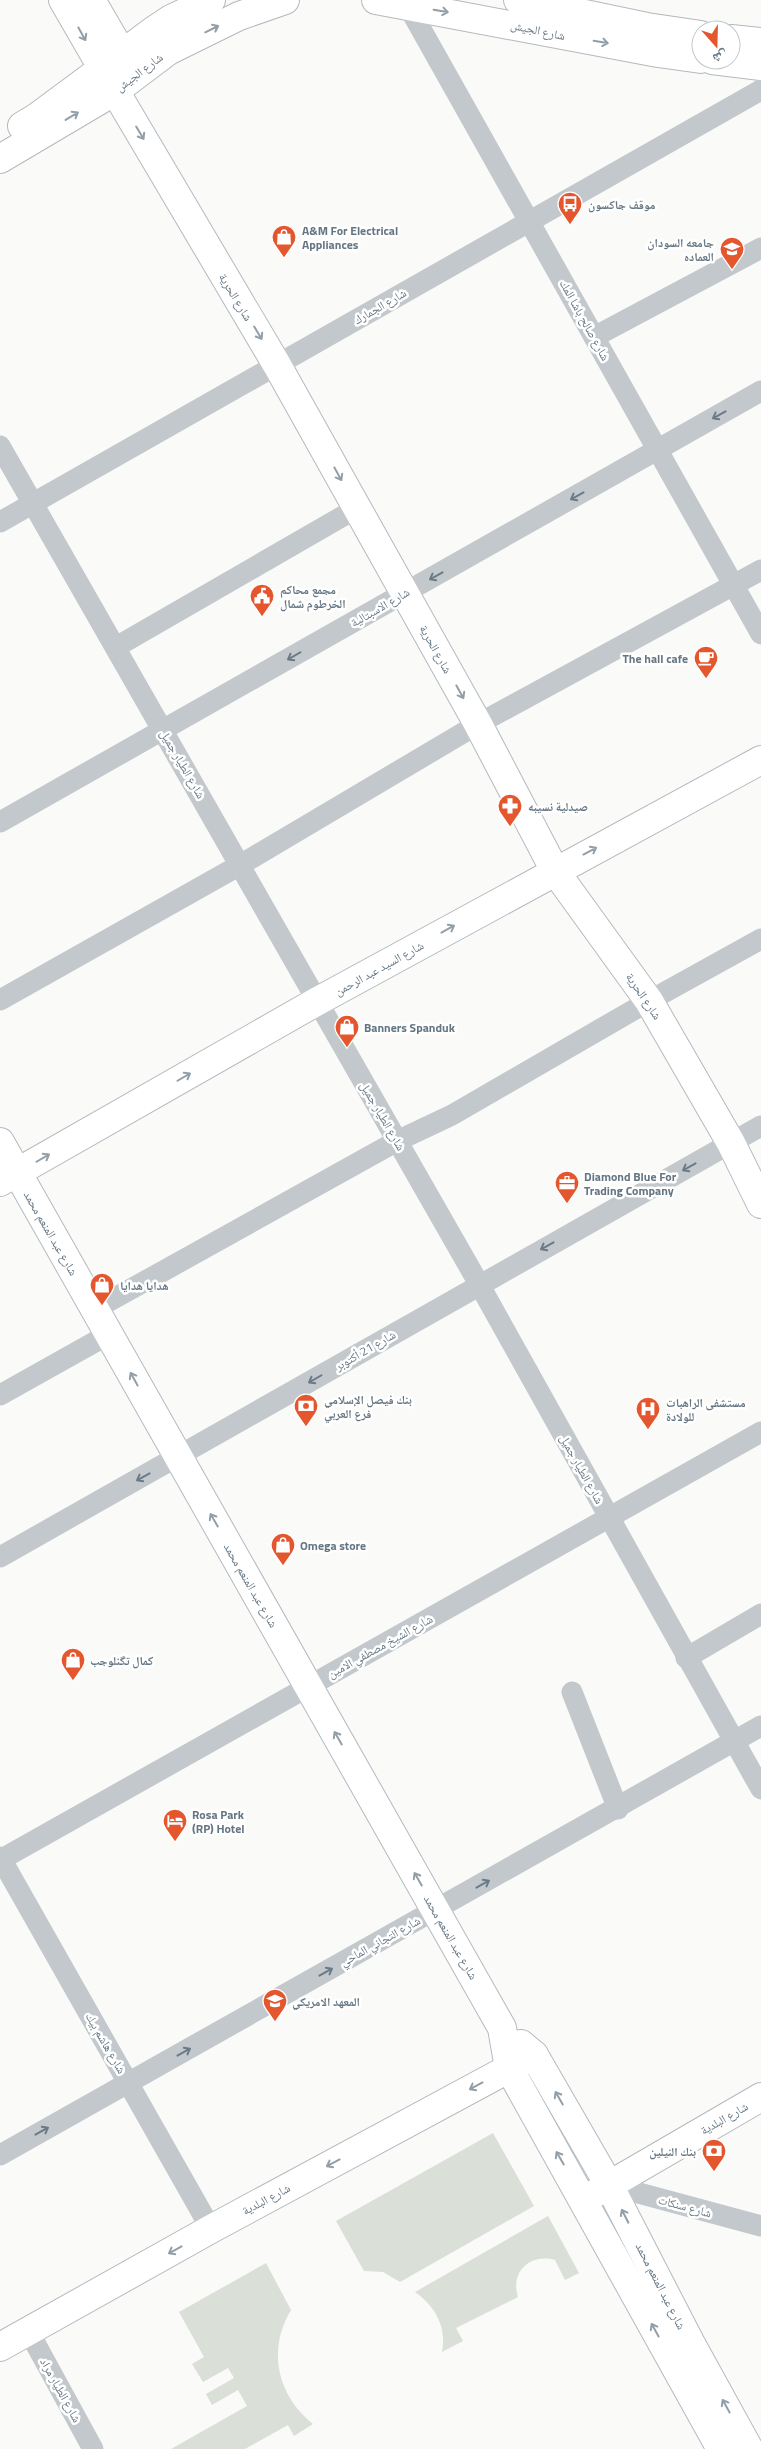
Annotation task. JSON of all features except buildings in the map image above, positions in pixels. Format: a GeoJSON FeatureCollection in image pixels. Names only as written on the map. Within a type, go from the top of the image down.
{"type":"FeatureCollection","features":[{"type":"Feature","properties":{"kind":"main road"},"geometry":{"type":"LineString","coordinates":[[64,0],[119,72]]}},
{"type":"Feature","properties":{"kind":"main road"},"geometry":{"type":"LineString","coordinates":[[91,0],[119,72]]}},
{"type":"Feature","properties":{"kind":"main road","name":"شارع الجيش"},"geometry":{"type":"LineString","coordinates":[[0,159],[119,72],[171,19],[211,0]]}},
{"type":"Feature","properties":{"kind":"main road","name":"شارع الجيش"},"geometry":{"type":"LineString","coordinates":[[0,140],[37,117],[119,72],[168,51],[239,16],[285,0]]}},
{"type":"Feature","properties":{"kind":"main road","name":"شارع الجيش"},"geometry":{"type":"LineString","coordinates":[[376,0],[658,53],[691,57]]}},
{"type":"Feature","properties":{"kind":"main road","name":"شارع الجيش"},"geometry":{"type":"LineString","coordinates":[[518,0],[647,27],[691,34]]}},
{"type":"Feature","properties":{"kind":"main road"},"geometry":{"type":"LineString","coordinates":[[741,40],[761,42]]}},
{"type":"Feature","properties":{"kind":"main road"},"geometry":{"type":"LineString","coordinates":[[741,64],[761,66]]}},
{"type":"Feature","properties":{"kind":"main road","name":"شارع الحرية"},"geometry":{"type":"LineString","coordinates":[[119,72],[276,365],[478,724],[554,870],[649,1001],[731,1143],[761,1204]]}},
{"type":"Feature","properties":{"kind":"main road","name":"شارع السيد عبد الرحمن"},"geometry":{"type":"LineString","coordinates":[[9,1177],[316,1002],[554,870],[761,760]]}},
{"type":"Feature","properties":{"kind":"main road","name":"شارع عبد المنعم محمد"},"geometry":{"type":"LineString","coordinates":[[0,1142],[9,1177],[95,1309],[502,2028],[509,2068],[584,2200],[679,2348],[749,2449]]}},
{"type":"Feature","properties":{"kind":"main road","name":"شارع عبد المنعم محمد"},"geometry":{"type":"LineString","coordinates":[[502,2028],[534,2055],[609,2186],[721,2449]]}},
{"type":"Feature","properties":{"kind":"main road","name":"شارع البلدية"},"geometry":{"type":"LineString","coordinates":[[0,2347],[211,2229],[534,2055]]}},
{"type":"Feature","properties":{"kind":"main road","name":"شارع البلدية"},"geometry":{"type":"LineString","coordinates":[[584,2200],[761,2097]]}},
{"type":"Feature","properties":{"kind":"street","name":"شارع صالح باشا المك"},"geometry":{"type":"LineString","coordinates":[[408,6],[761,634]]}},
{"type":"Feature","properties":{"kind":"street","name":"شارع الجمارك"},"geometry":{"type":"LineString","coordinates":[[0,522],[761,90]]}},
{"type":"Feature","properties":{"kind":"street"},"geometry":{"type":"LineString","coordinates":[[594,337],[761,248]]}},
{"type":"Feature","properties":{"kind":"street","name":"شارع الاسبتالية"},"geometry":{"type":"LineString","coordinates":[[0,822],[761,392]]}},
{"type":"Feature","properties":{"kind":"street","name":"شارع الطيار جميل"},"geometry":{"type":"LineString","coordinates":[[0,446],[240,865],[316,1002],[480,1284],[686,1658],[761,1789]]}},
{"type":"Feature","properties":{"kind":"street"},"geometry":{"type":"LineString","coordinates":[[116,647],[357,508]]}},
{"type":"Feature","properties":{"kind":"street"},"geometry":{"type":"LineString","coordinates":[[0,1000],[240,865],[478,724],[761,570]]}},
{"type":"Feature","properties":{"kind":"street"},"geometry":{"type":"LineString","coordinates":[[95,1309],[397,1141],[452,1115],[649,1001],[761,939]]}},
{"type":"Feature","properties":{"kind":"street","name":"شارع 21 أكتوبر"},"geometry":{"type":"LineString","coordinates":[[0,1557],[761,1126]]}},
{"type":"Feature","properties":{"kind":"street"},"geometry":{"type":"LineString","coordinates":[[0,1394],[109,1334]]}},
{"type":"Feature","properties":{"kind":"street","name":"شارع الشيخ مصطفي الامين"},"geometry":{"type":"LineString","coordinates":[[0,1859],[761,1432]]}},
{"type":"Feature","properties":{"kind":"street"},"geometry":{"type":"LineString","coordinates":[[686,1658],[761,1614]]}},
{"type":"Feature","properties":{"kind":"street"},"geometry":{"type":"LineString","coordinates":[[572,1692],[618,1809]]}},
{"type":"Feature","properties":{"kind":"street","name":"شارع التجاني الماحي"},"geometry":{"type":"LineString","coordinates":[[0,2155],[618,1809],[761,1726]]}},
{"type":"Feature","properties":{"kind":"street","name":"شارع هاشم بيك"},"geometry":{"type":"LineString","coordinates":[[0,1859],[211,2229]]}},
{"type":"Feature","properties":{"kind":"street","name":"شارع سنكات"},"geometry":{"type":"LineString","coordinates":[[609,2186],[761,2226]]}},
{"type":"Feature","properties":{"kind":"street","name":"شارع الطيار مراد"},"geometry":{"type":"LineString","coordinates":[[29,2332],[93,2449]]}},
{"type":"Feature","properties":{"kind":"shaded area"},"geometry":{"type":"Polygon","coordinates":[[[493,2133],[534,2206],[400,2282],[383,2272],[364,2271],[336,2221],[493,2133]]]}},
{"type":"Feature","properties":{"kind":"shaded area"},"geometry":{"type":"Polygon","coordinates":[[[548,2216],[579,2273],[565,2280],[555,2260],[538,2259],[530,2262],[524,2266],[517,2280],[518,2297],[456,2328],[463,2341],[442,2352],[443,2334],[438,2318],[428,2304],[415,2292],[548,2216]]]}},
{"type":"Feature","properties":{"kind":"shaded area"},"geometry":{"type":"Polygon","coordinates":[[[266,2263],[291,2310],[279,2341],[278,2356],[284,2386],[291,2400],[313,2424],[294,2436],[288,2425],[245,2449],[171,2449],[247,2406],[238,2390],[212,2405],[206,2394],[234,2378],[228,2368],[203,2382],[192,2364],[204,2357],[179,2312],[266,2263]]]}},
{"type":"Feature","properties":{"kind":"place","name":"موقف جاكسون"},"geometry":{"type":"Point","coordinates":[570,225]}},
{"type":"Feature","properties":{"kind":"place","name":"A&M For Electrical Appliances"},"geometry":{"type":"Point","coordinates":[284,258]}},
{"type":"Feature","properties":{"kind":"place","name":"جامعه السودان العماده"},"geometry":{"type":"Point","coordinates":[732,270]}},
{"type":"Feature","properties":{"kind":"place","name":"مجمع محاكم الخرطوم شمال"},"geometry":{"type":"Point","coordinates":[262,617]}},
{"type":"Feature","properties":{"kind":"place","name":"The hall cafe"},"geometry":{"type":"Point","coordinates":[706,679]}},
{"type":"Feature","properties":{"kind":"place","name":"صيدلية نسيبه"},"geometry":{"type":"Point","coordinates":[510,827]}},
{"type":"Feature","properties":{"kind":"place","name":"Banners Spanduk"},"geometry":{"type":"Point","coordinates":[347,1048]}},
{"type":"Feature","properties":{"kind":"place","name":"Diamond Blue For Trading Company"},"geometry":{"type":"Point","coordinates":[567,1204]}},
{"type":"Feature","properties":{"kind":"place","name":"هدايا هدايا"},"geometry":{"type":"Point","coordinates":[102,1306]}},
{"type":"Feature","properties":{"kind":"place","name":"بنك فيصل الإسلامي فرع العربي"},"geometry":{"type":"Point","coordinates":[306,1427]}},
{"type":"Feature","properties":{"kind":"place","name":"مستشفى الراهبات للولادة"},"geometry":{"type":"Point","coordinates":[648,1430]}},
{"type":"Feature","properties":{"kind":"place","name":"Omega store"},"geometry":{"type":"Point","coordinates":[283,1566]}},
{"type":"Feature","properties":{"kind":"place","name":"كمال تگنلوجب"},"geometry":{"type":"Point","coordinates":[73,1681]}},
{"type":"Feature","properties":{"kind":"place","name":"Rosa Park (RP) Hotel"},"geometry":{"type":"Point","coordinates":[175,1842]}},
{"type":"Feature","properties":{"kind":"place","name":"المعهد الامريكي"},"geometry":{"type":"Point","coordinates":[275,2022]}},
{"type":"Feature","properties":{"kind":"place","name":"بنك النيلين"},"geometry":{"type":"Point","coordinates":[714,2172]}}]}
